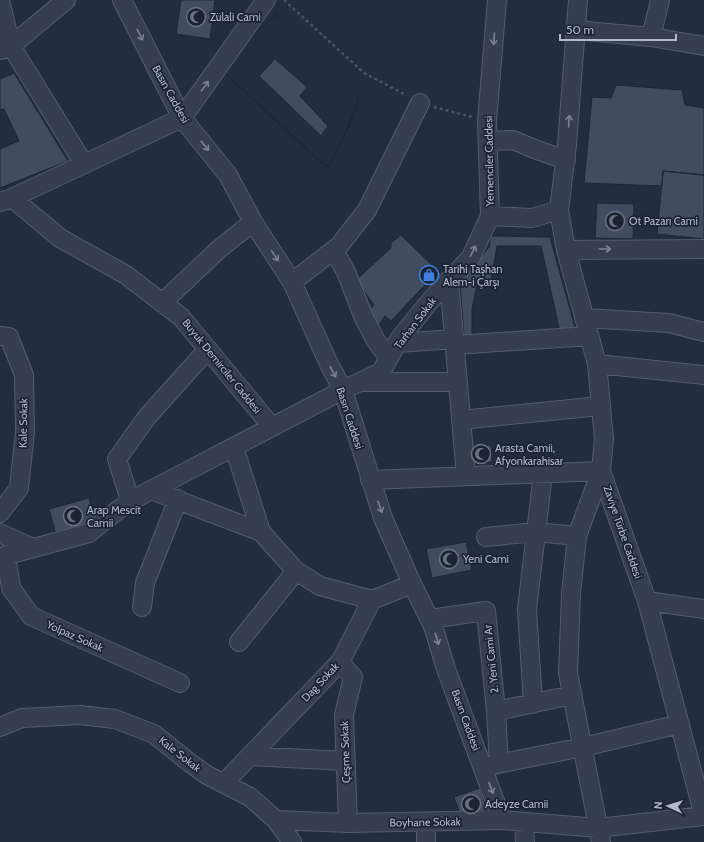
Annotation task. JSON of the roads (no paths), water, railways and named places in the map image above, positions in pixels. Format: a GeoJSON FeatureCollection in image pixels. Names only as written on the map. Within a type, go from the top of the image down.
{"type":"FeatureCollection","features":[{"type":"Feature","properties":{"kind":"street"},"geometry":{"type":"LineString","coordinates":[[0,0],[6,48],[84,164]]}},
{"type":"Feature","properties":{"kind":"street"},"geometry":{"type":"LineString","coordinates":[[6,48],[66,0]]}},
{"type":"Feature","properties":{"kind":"street","name":"Basın Caddesi"},"geometry":{"type":"LineString","coordinates":[[122,0],[182,118],[228,175],[253,222],[292,282],[342,390],[383,518],[412,584],[433,626],[446,669],[491,765],[502,820]]}},
{"type":"Feature","properties":{"kind":"street"},"geometry":{"type":"LineString","coordinates":[[6,200],[182,118],[266,0]]}},
{"type":"Feature","properties":{"kind":"street","name":"Yemenciler Caddesi"},"geometry":{"type":"LineString","coordinates":[[449,280],[471,257],[490,216],[489,141],[487,120],[497,0]]}},
{"type":"Feature","properties":{"kind":"street"},"geometry":{"type":"LineString","coordinates":[[578,0],[566,160],[559,210],[566,250],[597,364],[604,439],[601,471],[577,536],[571,594],[568,672],[600,835]]}},
{"type":"Feature","properties":{"kind":"street"},"geometry":{"type":"LineString","coordinates":[[651,37],[660,0]]}},
{"type":"Feature","properties":{"kind":"street"},"geometry":{"type":"LineString","coordinates":[[576,30],[651,37],[704,46]]}},
{"type":"Feature","properties":{"kind":"street"},"geometry":{"type":"LineString","coordinates":[[292,282],[339,246],[367,210],[420,103]]}},
{"type":"Feature","properties":{"kind":"street"},"geometry":{"type":"LineString","coordinates":[[489,141],[513,140],[536,150],[566,160]]}},
{"type":"Feature","properties":{"kind":"street","name":"Buyuk Demirciler Caddesi"},"geometry":{"type":"LineString","coordinates":[[6,200],[60,238],[126,275],[162,304],[182,317],[272,427]]}},
{"type":"Feature","properties":{"kind":"street"},"geometry":{"type":"LineString","coordinates":[[490,216],[532,218],[559,210]]}},
{"type":"Feature","properties":{"kind":"street"},"geometry":{"type":"LineString","coordinates":[[162,304],[219,249],[253,222]]}},
{"type":"Feature","properties":{"kind":"street"},"geometry":{"type":"LineString","coordinates":[[566,250],[704,249]]}},
{"type":"Feature","properties":{"kind":"street"},"geometry":{"type":"LineString","coordinates":[[334,250],[346,272],[364,318],[376,341],[394,350],[454,342],[589,336]]}},
{"type":"Feature","properties":{"kind":"street"},"geometry":{"type":"LineString","coordinates":[[449,280],[466,476]]}},
{"type":"Feature","properties":{"kind":"street","name":"Tarhan Sokak"},"geometry":{"type":"LineString","coordinates":[[3,556],[89,533],[130,500],[342,390],[381,372],[394,350],[430,301],[449,280]]}},
{"type":"Feature","properties":{"kind":"street"},"geometry":{"type":"LineString","coordinates":[[584,318],[669,323],[704,332]]}},
{"type":"Feature","properties":{"kind":"street","name":"Kale Sokak"},"geometry":{"type":"LineString","coordinates":[[0,336],[9,337],[24,375],[25,432],[19,488],[0,513]]}},
{"type":"Feature","properties":{"kind":"street"},"geometry":{"type":"LineString","coordinates":[[130,500],[117,459],[147,417],[208,349]]}},
{"type":"Feature","properties":{"kind":"street"},"geometry":{"type":"LineString","coordinates":[[597,364],[704,375]]}},
{"type":"Feature","properties":{"kind":"street"},"geometry":{"type":"LineString","coordinates":[[360,382],[458,382]]}},
{"type":"Feature","properties":{"kind":"street"},"geometry":{"type":"LineString","coordinates":[[461,420],[600,406]]}},
{"type":"Feature","properties":{"kind":"street"},"geometry":{"type":"LineString","coordinates":[[234,447],[261,532],[296,571],[320,586],[372,600],[412,584]]}},
{"type":"Feature","properties":{"kind":"street","name":"Zaviye Türbe Caddesi"},"geometry":{"type":"LineString","coordinates":[[370,480],[601,471],[647,602],[704,816]]}},
{"type":"Feature","properties":{"kind":"street"},"geometry":{"type":"LineString","coordinates":[[533,704],[527,609],[543,473]]}},
{"type":"Feature","properties":{"kind":"street"},"geometry":{"type":"LineString","coordinates":[[151,490],[178,499],[261,532]]}},
{"type":"Feature","properties":{"kind":"street"},"geometry":{"type":"LineString","coordinates":[[142,606],[145,583],[178,499]]}},
{"type":"Feature","properties":{"kind":"street"},"geometry":{"type":"LineString","coordinates":[[486,537],[536,532],[577,536]]}},
{"type":"Feature","properties":{"kind":"street"},"geometry":{"type":"LineString","coordinates":[[0,534],[33,548]]}},
{"type":"Feature","properties":{"kind":"street","name":"Yolpaz Sokak"},"geometry":{"type":"LineString","coordinates":[[3,556],[11,588],[32,616],[180,683]]}},
{"type":"Feature","properties":{"kind":"street"},"geometry":{"type":"LineString","coordinates":[[239,642],[296,571]]}},
{"type":"Feature","properties":{"kind":"street","name":"Dag Sokak"},"geometry":{"type":"LineString","coordinates":[[224,783],[340,662],[372,600]]}},
{"type":"Feature","properties":{"kind":"street"},"geometry":{"type":"LineString","coordinates":[[647,602],[704,609]]}},
{"type":"Feature","properties":{"kind":"street","name":"2. Yeni Cami Ar"},"geometry":{"type":"LineString","coordinates":[[430,619],[486,611],[496,711],[491,765]]}},
{"type":"Feature","properties":{"kind":"street","name":"Çeşme Sokak"},"geometry":{"type":"LineString","coordinates":[[340,662],[353,678],[344,715],[348,823]]}},
{"type":"Feature","properties":{"kind":"street"},"geometry":{"type":"LineString","coordinates":[[496,711],[572,696]]}},
{"type":"Feature","properties":{"kind":"street","name":"Kale Sokak"},"geometry":{"type":"LineString","coordinates":[[0,727],[22,718],[80,715],[115,719],[154,734],[207,775],[250,796],[276,820],[292,842]]}},
{"type":"Feature","properties":{"kind":"street"},"geometry":{"type":"LineString","coordinates":[[0,717],[22,718]]}},
{"type":"Feature","properties":{"kind":"street"},"geometry":{"type":"LineString","coordinates":[[491,765],[582,747],[680,724]]}},
{"type":"Feature","properties":{"kind":"street"},"geometry":{"type":"LineString","coordinates":[[250,756],[346,761]]}},
{"type":"Feature","properties":{"kind":"street","name":"Boyhane Sokak"},"geometry":{"type":"LineString","coordinates":[[276,820],[348,823],[502,820],[524,822],[600,835],[704,816]]}},
{"type":"Feature","properties":{"kind":"street"},"geometry":{"type":"LineString","coordinates":[[426,822],[426,842]]}},
{"type":"Feature","properties":{"kind":"street"},"geometry":{"type":"LineString","coordinates":[[524,822],[525,842]]}},
{"type":"Feature","properties":{"kind":"place","name":"Zülali Cami"},"geometry":{"type":"Point","coordinates":[196,17]}},
{"type":"Feature","properties":{"kind":"place","name":"Ot Pazarı Cami"},"geometry":{"type":"Point","coordinates":[615,221]}},
{"type":"Feature","properties":{"kind":"place","name":"Tarihi Taşhan Alem-i Çarşı"},"geometry":{"type":"Point","coordinates":[429,275]}},
{"type":"Feature","properties":{"kind":"place","name":"Arasta Camii, Afyonkarahisar"},"geometry":{"type":"Point","coordinates":[481,454]}},
{"type":"Feature","properties":{"kind":"place","name":"Arap Mescit Camii"},"geometry":{"type":"Point","coordinates":[73,516]}},
{"type":"Feature","properties":{"kind":"place","name":"Yeni Cami"},"geometry":{"type":"Point","coordinates":[449,559]}},
{"type":"Feature","properties":{"kind":"place","name":"Adeyze Camii"},"geometry":{"type":"Point","coordinates":[471,804]}}]}
